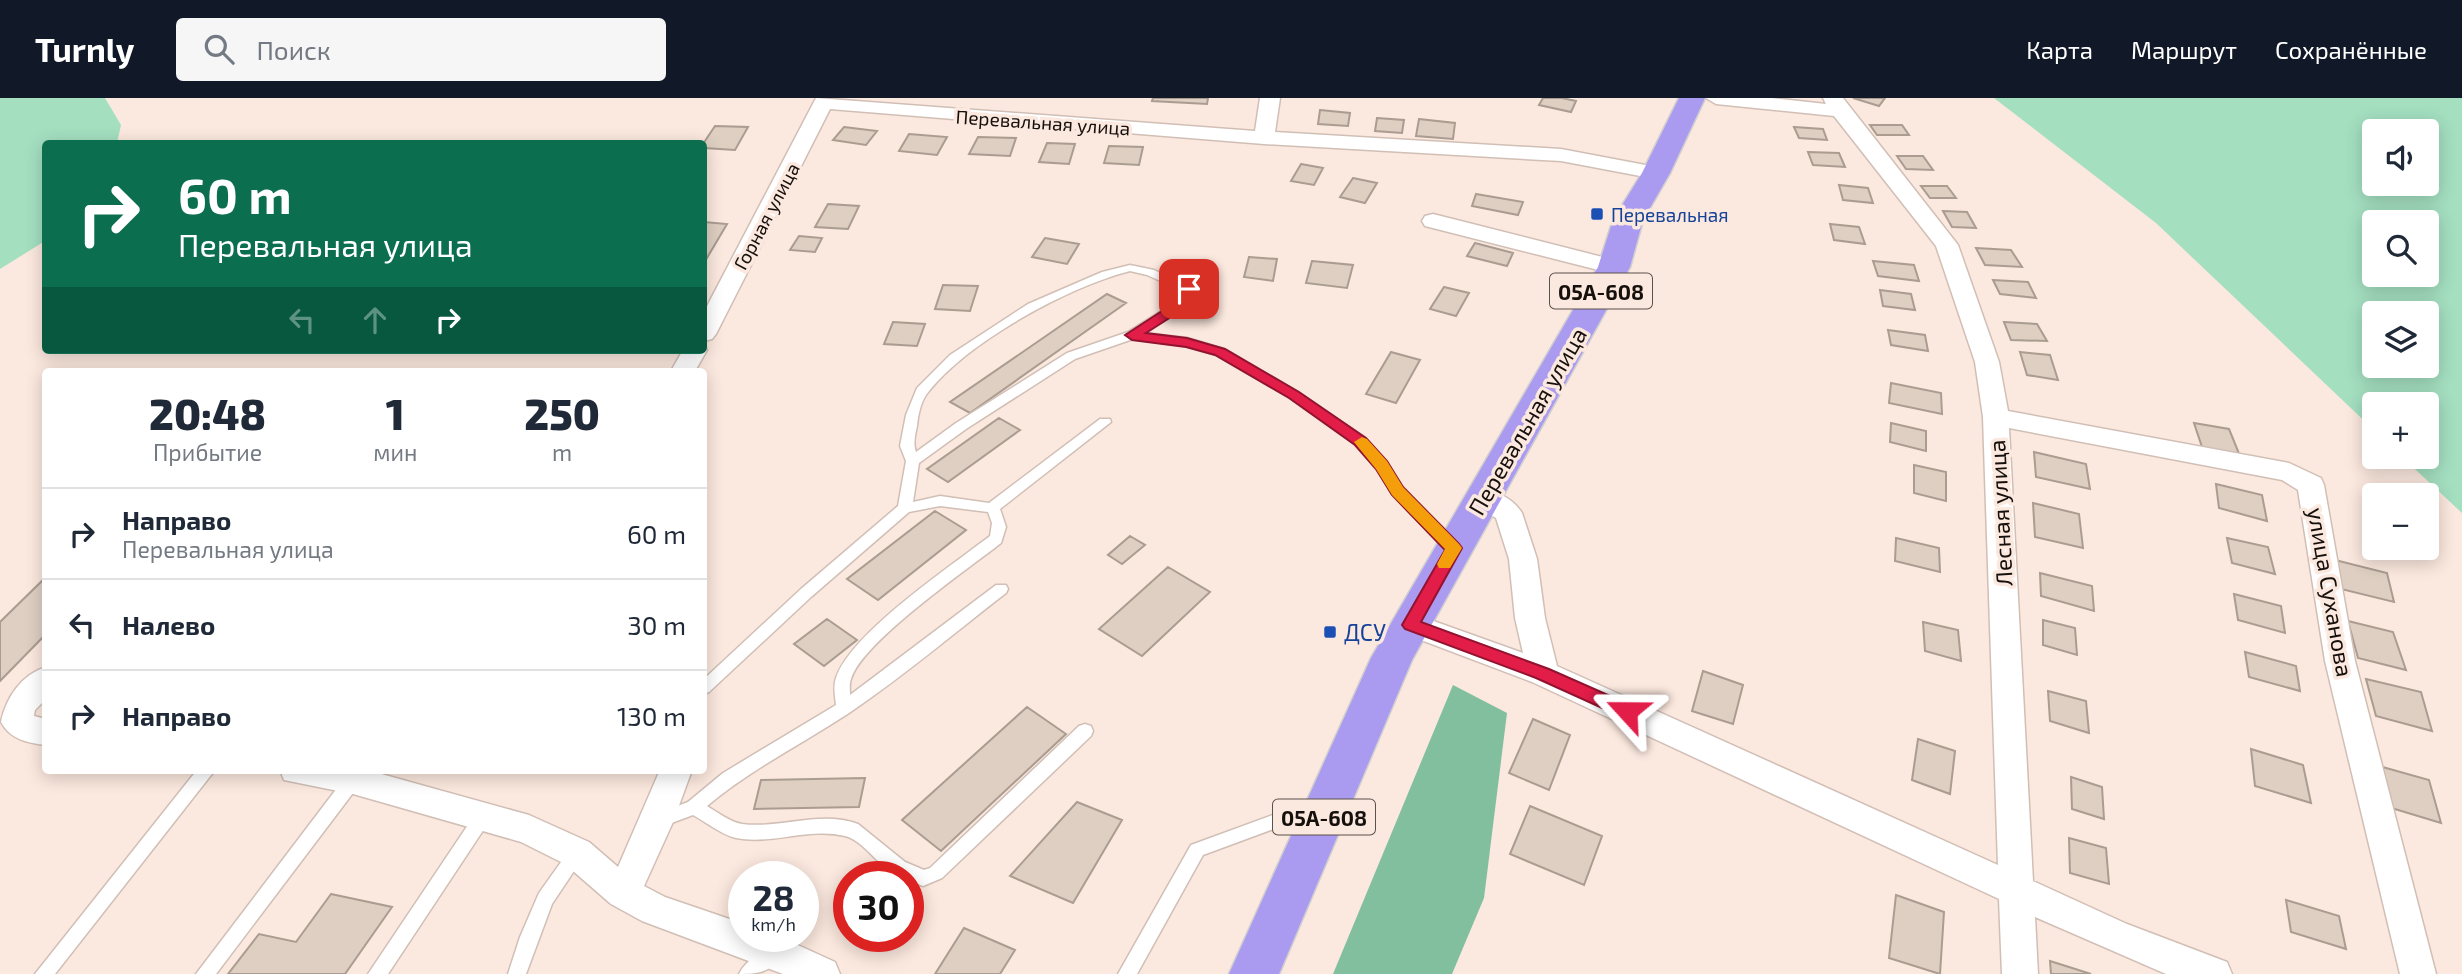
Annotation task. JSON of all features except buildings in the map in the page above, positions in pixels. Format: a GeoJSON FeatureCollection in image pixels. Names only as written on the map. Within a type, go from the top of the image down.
{"type":"FeatureCollection","features":[{"type":"Feature","properties":{"kind":"highway","name":"Перевальная улица"},"geometry":{"type":"LineString","coordinates":[[1254,974],[1392,658],[1614,267],[1628,220],[1656,173],[1692,98]]}},
{"type":"Feature","properties":{"kind":"street"},"geometry":{"type":"LineString","coordinates":[[1264,138],[1270,98]]}},
{"type":"Feature","properties":{"kind":"street"},"geometry":{"type":"LineString","coordinates":[[1716,98],[1837,104]]}},
{"type":"Feature","properties":{"kind":"street","name":"Перевальная улица"},"geometry":{"type":"LineString","coordinates":[[824,101],[934,114],[1474,152],[1561,155],[1656,173]]}},
{"type":"Feature","properties":{"kind":"street","name":"Горная улица"},"geometry":{"type":"LineString","coordinates":[[707,328],[824,101]]}},
{"type":"Feature","properties":{"kind":"street","name":"Лесная улица"},"geometry":{"type":"LineString","coordinates":[[1837,104],[1947,245],[1987,362],[1996,417],[2020,974]]}},
{"type":"Feature","properties":{"kind":"street"},"geometry":{"type":"LineString","coordinates":[[1433,221],[1614,267]]}},
{"type":"Feature","properties":{"kind":"street","name":"улица Суханова"},"geometry":{"type":"LineString","coordinates":[[1996,417],[2289,472],[2311,485],[2340,661],[2418,974]]}},
{"type":"Feature","properties":{"kind":"street"},"geometry":{"type":"LineString","coordinates":[[1483,498],[1508,513],[1523,559],[1530,618],[1542,673]]}},
{"type":"Feature","properties":{"kind":"street"},"geometry":{"type":"LineString","coordinates":[[1410,625],[1542,673],[2017,890],[2076,921],[2137,948],[2214,974]]}},
{"type":"Feature","properties":{"kind":"street"},"geometry":{"type":"LineString","coordinates":[[42,683],[20,705],[17,722],[30,730],[42,732]]}},
{"type":"Feature","properties":{"kind":"street"},"geometry":{"type":"LineString","coordinates":[[319,774],[353,780],[529,830],[577,853],[623,893],[656,910],[728,935]]}},
{"type":"Feature","properties":{"kind":"street"},"geometry":{"type":"LineString","coordinates":[[623,893],[674,774]]}},
{"type":"Feature","properties":{"kind":"street"},"geometry":{"type":"LineString","coordinates":[[775,952],[822,974]]}},
{"type":"Feature","properties":{"kind":"lane"},"geometry":{"type":"LineString","coordinates":[[905,508],[913,461],[907,446],[912,415],[921,391],[954,358],[1032,306],[1106,274],[1130,268],[1150,272],[1189,289],[1188,300],[1132,335],[1071,356],[961,426],[913,461]]}},
{"type":"Feature","properties":{"kind":"lane"},"geometry":{"type":"LineString","coordinates":[[1132,335],[1187,342],[1220,352],[1294,395],[1360,441],[1381,465],[1397,491],[1454,548]]}},
{"type":"Feature","properties":{"kind":"lane"},"geometry":{"type":"LineString","coordinates":[[992,508],[1105,422]]}},
{"type":"Feature","properties":{"kind":"lane"},"geometry":{"type":"LineString","coordinates":[[707,685],[806,593],[905,508],[940,501],[992,508],[999,517],[1000,531],[996,539],[862,647],[844,675],[844,708]]}},
{"type":"Feature","properties":{"kind":"lane"},"geometry":{"type":"LineString","coordinates":[[656,821],[694,807],[729,778],[844,708],[1001,589]]}},
{"type":"Feature","properties":{"kind":"lane"},"geometry":{"type":"LineString","coordinates":[[694,807],[737,831],[782,831],[821,826],[852,829],[899,867],[923,878],[936,873],[1085,731]]}},
{"type":"Feature","properties":{"kind":"lane"},"geometry":{"type":"LineString","coordinates":[[44,974],[204,774]]}},
{"type":"Feature","properties":{"kind":"lane"},"geometry":{"type":"LineString","coordinates":[[205,974],[353,780]]}},
{"type":"Feature","properties":{"kind":"lane"},"geometry":{"type":"LineString","coordinates":[[1127,974],[1198,850],[1331,800]]}},
{"type":"Feature","properties":{"kind":"lane"},"geometry":{"type":"LineString","coordinates":[[377,974],[482,818]]}},
{"type":"Feature","properties":{"kind":"lane"},"geometry":{"type":"LineString","coordinates":[[517,974],[545,900],[577,853]]}},
{"type":"Feature","properties":{"kind":"lane"},"geometry":{"type":"LineString","coordinates":[[748,974],[775,952]]}},
{"type":"Feature","properties":{"kind":"green space"},"geometry":{"type":"Polygon","coordinates":[[[0,98],[105,98],[121,125],[118,140],[42,140],[42,243],[0,269],[0,98]]]}},
{"type":"Feature","properties":{"kind":"green space"},"geometry":{"type":"Polygon","coordinates":[[[1994,98],[2462,98],[2462,513],[2439,492],[2439,483],[2430,483],[2415,469],[2439,469],[2439,392],[2362,392],[2362,419],[2156,223],[1994,98]]]}},
{"type":"Feature","properties":{"kind":"green space"},"geometry":{"type":"Polygon","coordinates":[[[1453,685],[1507,713],[1484,898],[1452,974],[1333,974],[1453,685]]]}},
{"type":"Feature","properties":{"kind":"slow traffic"},"geometry":{"type":"LineString","coordinates":[[1362,442],[1397,491],[1454,548],[1445,564]]}},
{"type":"Feature","properties":{"kind":"place","name":"Перевальная"},"geometry":{"type":"Point","coordinates":[1597,214]}},
{"type":"Feature","properties":{"kind":"place","name":"ДСУ"},"geometry":{"type":"Point","coordinates":[1330,632]}},
{"type":"Feature","properties":{"kind":"route"},"geometry":{"type":"LineString","coordinates":[[1189,289],[1188,300],[1132,335],[1187,342],[1220,352],[1294,395],[1360,441],[1381,465],[1397,491],[1454,548],[1410,625],[1542,673],[1627,711]]}}]}
